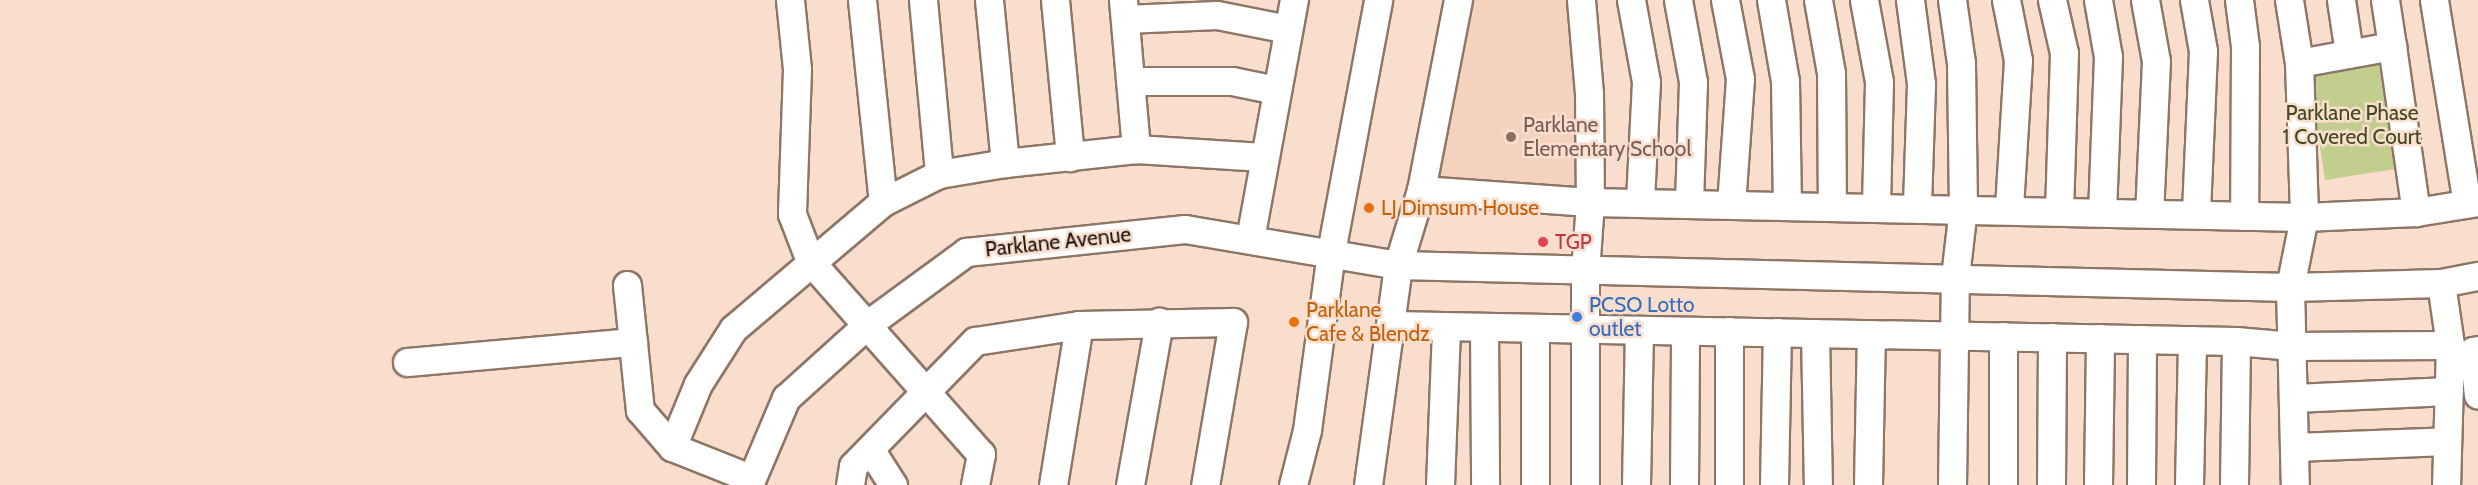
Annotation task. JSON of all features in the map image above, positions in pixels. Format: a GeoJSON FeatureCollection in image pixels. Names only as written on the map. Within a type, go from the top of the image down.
{"type":"FeatureCollection","features":[{"type":"Feature","properties":{"kind":"street"},"geometry":{"type":"LineString","coordinates":[[790,0],[797,69],[792,214],[810,261],[981,454],[975,485]]}},
{"type":"Feature","properties":{"kind":"street"},"geometry":{"type":"LineString","coordinates":[[862,0],[884,202]]}},
{"type":"Feature","properties":{"kind":"street"},"geometry":{"type":"LineString","coordinates":[[923,0],[939,174]]}},
{"type":"Feature","properties":{"kind":"street"},"geometry":{"type":"LineString","coordinates":[[989,0],[1005,162]]}},
{"type":"Feature","properties":{"kind":"street"},"geometry":{"type":"LineString","coordinates":[[1055,0],[1070,157]]}},
{"type":"Feature","properties":{"kind":"street"},"geometry":{"type":"LineString","coordinates":[[1250,239],[1263,157],[1294,0]]}},
{"type":"Feature","properties":{"kind":"street"},"geometry":{"type":"LineString","coordinates":[[1293,485],[1306,430],[1331,252],[1378,0]]}},
{"type":"Feature","properties":{"kind":"street"},"geometry":{"type":"LineString","coordinates":[[1368,485],[1398,266],[1421,190],[1458,0]]}},
{"type":"Feature","properties":{"kind":"street"},"geometry":{"type":"LineString","coordinates":[[1581,0],[1589,93],[1590,202],[1585,272],[1587,329],[1585,485]]}},
{"type":"Feature","properties":{"kind":"street"},"geometry":{"type":"LineString","coordinates":[[1631,0],[1646,82],[1640,201]]}},
{"type":"Feature","properties":{"kind":"street"},"geometry":{"type":"LineString","coordinates":[[1678,0],[1693,82],[1689,202]]}},
{"type":"Feature","properties":{"kind":"street"},"geometry":{"type":"LineString","coordinates":[[1725,0],[1740,79],[1731,205]]}},
{"type":"Feature","properties":{"kind":"street"},"geometry":{"type":"LineString","coordinates":[[1771,0],[1785,81],[1787,203]]}},
{"type":"Feature","properties":{"kind":"street"},"geometry":{"type":"LineString","coordinates":[[1818,0],[1831,73],[1832,205]]}},
{"type":"Feature","properties":{"kind":"street"},"geometry":{"type":"LineString","coordinates":[[1864,0],[1879,82],[1876,206]]}},
{"type":"Feature","properties":{"kind":"street"},"geometry":{"type":"LineString","coordinates":[[1910,0],[1921,84],[1917,207]]}},
{"type":"Feature","properties":{"kind":"street"},"geometry":{"type":"LineString","coordinates":[[1952,0],[1961,63],[1963,208],[1955,277],[1952,485]]}},
{"type":"Feature","properties":{"kind":"street"},"geometry":{"type":"LineString","coordinates":[[2006,0],[2018,60],[2009,209]]}},
{"type":"Feature","properties":{"kind":"street"},"geometry":{"type":"LineString","coordinates":[[2052,0],[2064,53],[2059,211]]}},
{"type":"Feature","properties":{"kind":"street"},"geometry":{"type":"LineString","coordinates":[[2098,0],[2108,57],[2102,212]]}},
{"type":"Feature","properties":{"kind":"street"},"geometry":{"type":"LineString","coordinates":[[2145,0],[2156,62],[2150,213]]}},
{"type":"Feature","properties":{"kind":"street"},"geometry":{"type":"LineString","coordinates":[[2194,0],[2203,51],[2196,214]]}},
{"type":"Feature","properties":{"kind":"street"},"geometry":{"type":"LineString","coordinates":[[2239,0],[2245,46],[2244,216]]}},
{"type":"Feature","properties":{"kind":"street"},"geometry":{"type":"LineString","coordinates":[[2289,0],[2299,63],[2304,217],[2290,287],[2295,485]]}},
{"type":"Feature","properties":{"kind":"street"},"geometry":{"type":"LineString","coordinates":[[2341,0],[2349,53]]}},
{"type":"Feature","properties":{"kind":"street"},"geometry":{"type":"LineString","coordinates":[[2385,0],[2416,212]]}},
{"type":"Feature","properties":{"kind":"street"},"geometry":{"type":"LineString","coordinates":[[1421,190],[1590,202],[1689,202],[1731,205],[1787,203],[2304,217],[2416,212],[2472,203],[2434,0]]}},
{"type":"Feature","properties":{"kind":"street"},"geometry":{"type":"LineString","coordinates":[[1136,149],[1124,9],[1217,15],[1288,29]]}},
{"type":"Feature","properties":{"kind":"street"},"geometry":{"type":"LineString","coordinates":[[2299,63],[2392,46]]}},
{"type":"Feature","properties":{"kind":"street"},"geometry":{"type":"LineString","coordinates":[[1130,81],[1232,81],[1276,90]]}},
{"type":"Feature","properties":{"kind":"street"},"geometry":{"type":"LineString","coordinates":[[672,447],[698,384],[733,329],[810,261],[884,202],[939,174],[1005,162],[1136,149],[1263,157]]}},
{"type":"Feature","properties":{"kind":"street","name":"Parklane Avenue"},"geometry":{"type":"LineString","coordinates":[[749,482],[786,398],[868,324],[966,252],[1185,229],[1331,252],[1398,266],[1585,272],[1955,277],[2290,287],[2441,283],[2478,276]]}},
{"type":"Feature","properties":{"kind":"street"},"geometry":{"type":"LineString","coordinates":[[2440,485],[2446,485],[2450,345],[2441,283]]}},
{"type":"Feature","properties":{"kind":"street"},"geometry":{"type":"LineString","coordinates":[[627,285],[640,410],[672,447],[749,482]]}},
{"type":"Feature","properties":{"kind":"street"},"geometry":{"type":"LineString","coordinates":[[1130,485],[1159,322]]}},
{"type":"Feature","properties":{"kind":"street"},"geometry":{"type":"LineString","coordinates":[[850,485],[853,466],[975,341],[1079,325],[1233,322],[1204,485]]}},
{"type":"Feature","properties":{"kind":"street"},"geometry":{"type":"LineString","coordinates":[[1053,485],[1079,325]]}},
{"type":"Feature","properties":{"kind":"street"},"geometry":{"type":"LineString","coordinates":[[1391,325],[2236,340],[2293,346],[2450,345]]}},
{"type":"Feature","properties":{"kind":"street"},"geometry":{"type":"LineString","coordinates":[[1440,485],[1446,327]]}},
{"type":"Feature","properties":{"kind":"street"},"geometry":{"type":"LineString","coordinates":[[1484,327],[1485,485]]}},
{"type":"Feature","properties":{"kind":"street"},"geometry":{"type":"LineString","coordinates":[[1535,328],[1535,485]]}},
{"type":"Feature","properties":{"kind":"street"},"geometry":{"type":"LineString","coordinates":[[1636,485],[1639,330]]}},
{"type":"Feature","properties":{"kind":"street"},"geometry":{"type":"LineString","coordinates":[[1684,485],[1685,331]]}},
{"type":"Feature","properties":{"kind":"street"},"geometry":{"type":"LineString","coordinates":[[1729,331],[1729,485]]}},
{"type":"Feature","properties":{"kind":"street"},"geometry":{"type":"LineString","coordinates":[[1774,485],[1777,332]]}},
{"type":"Feature","properties":{"kind":"street"},"geometry":{"type":"LineString","coordinates":[[1815,333],[1818,485]]}},
{"type":"Feature","properties":{"kind":"street"},"geometry":{"type":"LineString","coordinates":[[1868,485],[1871,334]]}},
{"type":"Feature","properties":{"kind":"street"},"geometry":{"type":"LineString","coordinates":[[2003,336],[2003,485]]}},
{"type":"Feature","properties":{"kind":"street"},"geometry":{"type":"LineString","coordinates":[[2051,485],[2052,337]]}},
{"type":"Feature","properties":{"kind":"street"},"geometry":{"type":"LineString","coordinates":[[2098,485],[2100,338]]}},
{"type":"Feature","properties":{"kind":"street"},"geometry":{"type":"LineString","coordinates":[[2141,485],[2142,339]]}},
{"type":"Feature","properties":{"kind":"street"},"geometry":{"type":"LineString","coordinates":[[2189,485],[2192,340]]}},
{"type":"Feature","properties":{"kind":"street"},"geometry":{"type":"LineString","coordinates":[[2234,485],[2236,340]]}},
{"type":"Feature","properties":{"kind":"street"},"geometry":{"type":"LineString","coordinates":[[407,362],[633,342]]}},
{"type":"Feature","properties":{"kind":"street"},"geometry":{"type":"LineString","coordinates":[[2478,350],[2473,351],[2478,395]]}},
{"type":"Feature","properties":{"kind":"street"},"geometry":{"type":"LineString","coordinates":[[2294,398],[2449,392]]}},
{"type":"Feature","properties":{"kind":"street"},"geometry":{"type":"LineString","coordinates":[[2294,447],[2447,441]]}},
{"type":"Feature","properties":{"kind":"street"},"geometry":{"type":"LineString","coordinates":[[870,449],[893,485]]}},
{"type":"Feature","properties":{"kind":"shaded area","name":"Parklane Elementary School"},"geometry":{"type":"Polygon","coordinates":[[[1468,0],[1566,0],[1581,91],[1583,195],[1432,183],[1468,0]]]}},
{"type":"Feature","properties":{"kind":"green space","name":"Parklane Phase 1 Covered Court"},"geometry":{"type":"Polygon","coordinates":[[[2378,59],[2395,169],[2325,180],[2308,66],[2378,59]]]}},
{"type":"Feature","properties":{"kind":"place","name":"Parklane Elementary School"},"geometry":{"type":"Point","coordinates":[1511,137]}},
{"type":"Feature","properties":{"kind":"place","name":"LJ Dimsum House"},"geometry":{"type":"Point","coordinates":[1369,208]}},
{"type":"Feature","properties":{"kind":"place","name":"TGP"},"geometry":{"type":"Point","coordinates":[1543,242]}},
{"type":"Feature","properties":{"kind":"place","name":"PCSO Lotto outlet"},"geometry":{"type":"Point","coordinates":[1577,317]}},
{"type":"Feature","properties":{"kind":"place","name":"Parklane Cafe & Blendz"},"geometry":{"type":"Point","coordinates":[1294,322]}}]}
